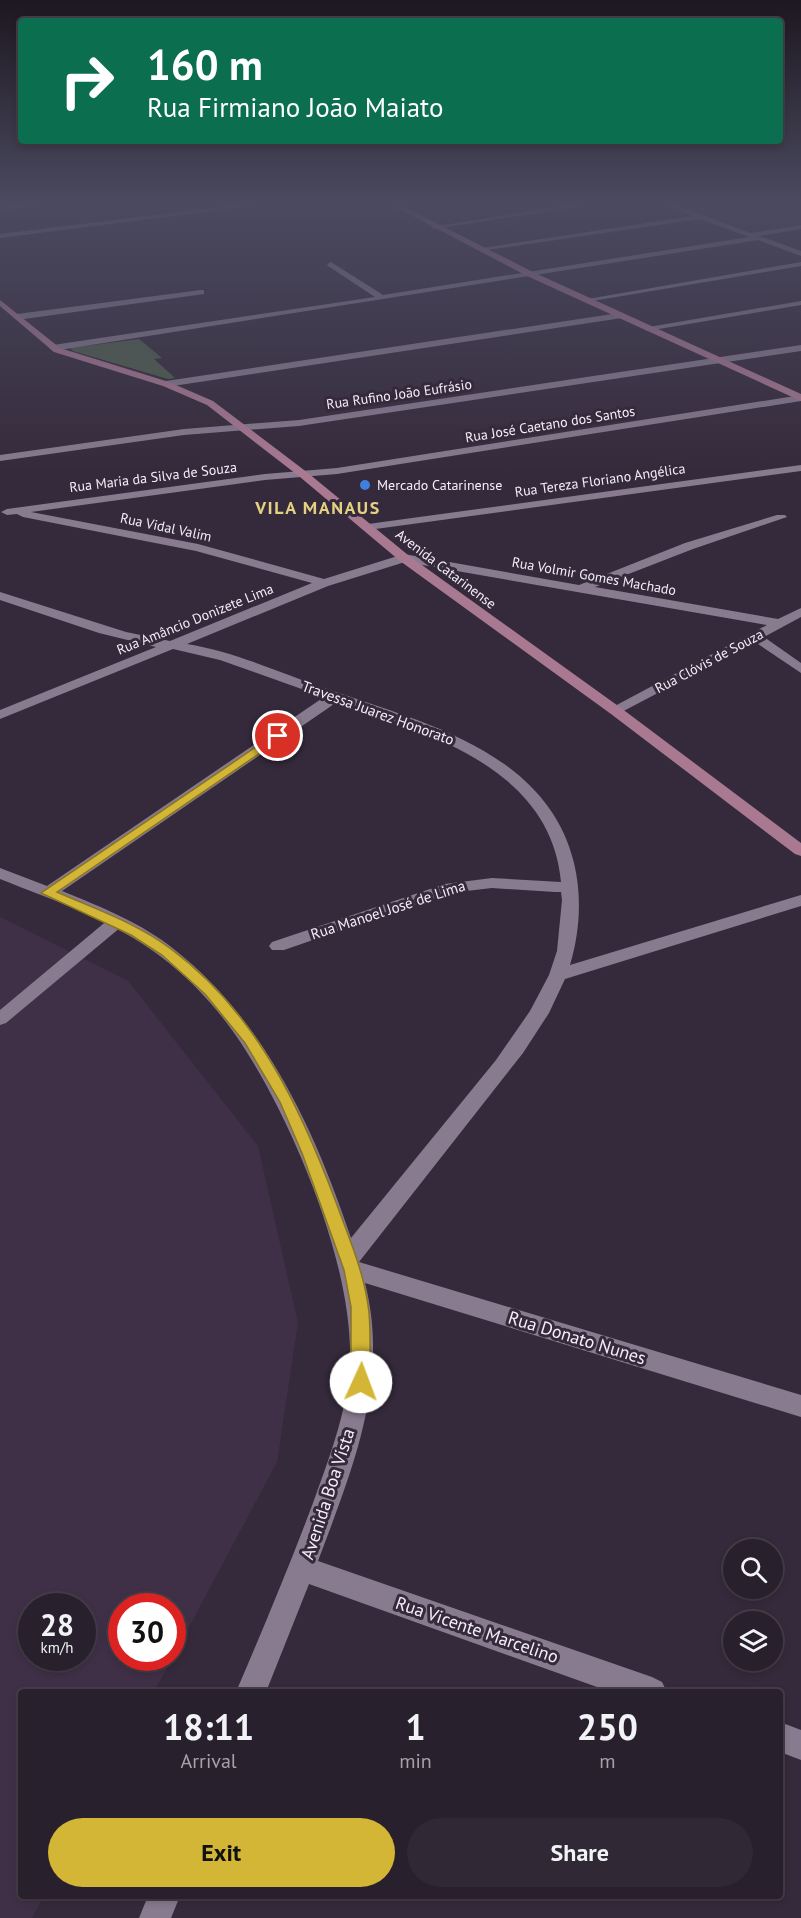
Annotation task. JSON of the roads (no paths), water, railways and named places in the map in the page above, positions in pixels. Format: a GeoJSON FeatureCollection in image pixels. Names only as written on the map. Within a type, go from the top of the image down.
{"type":"FeatureCollection","features":[{"type":"Feature","properties":{"kind":"street"},"geometry":{"type":"LineString","coordinates":[[17,317],[197,293]]}},
{"type":"Feature","properties":{"kind":"street"},"geometry":{"type":"LineString","coordinates":[[374,293],[382,298]]}},
{"type":"Feature","properties":{"kind":"street"},"geometry":{"type":"LineString","coordinates":[[53,348],[416,293]]}},
{"type":"Feature","properties":{"kind":"street"},"geometry":{"type":"LineString","coordinates":[[570,293],[801,398]]}},
{"type":"Feature","properties":{"kind":"street"},"geometry":{"type":"LineString","coordinates":[[586,300],[631,293]]}},
{"type":"Feature","properties":{"kind":"street","name":"Avenida Catarinense"},"geometry":{"type":"LineString","coordinates":[[0,302],[53,348],[69,355],[166,384],[210,403],[304,475],[404,558],[616,711],[801,851]]}},
{"type":"Feature","properties":{"kind":"street"},"geometry":{"type":"LineString","coordinates":[[647,328],[801,303]]}},
{"type":"Feature","properties":{"kind":"street"},"geometry":{"type":"LineString","coordinates":[[166,384],[619,316]]}},
{"type":"Feature","properties":{"kind":"street","name":"Rua Rufino João Eufrásio"},"geometry":{"type":"LineString","coordinates":[[0,458],[184,432],[299,423],[801,348]]}},
{"type":"Feature","properties":{"kind":"street","name":"Rua José Caetano dos Santos"},"geometry":{"type":"LineString","coordinates":[[304,475],[801,398]]}},
{"type":"Feature","properties":{"kind":"street","name":"Rua Tereza Floriano Angélica"},"geometry":{"type":"LineString","coordinates":[[368,527],[801,468]]}},
{"type":"Feature","properties":{"kind":"street","name":"Rua Maria da Silva de Souza"},"geometry":{"type":"LineString","coordinates":[[4,512],[264,477],[304,475]]}},
{"type":"Feature","properties":{"kind":"street","name":"Rua Vidal Valim"},"geometry":{"type":"LineString","coordinates":[[4,512],[198,548],[324,583]]}},
{"type":"Feature","properties":{"kind":"street"},"geometry":{"type":"LineString","coordinates":[[581,589],[689,546],[781,517]]}},
{"type":"Feature","properties":{"kind":"street","name":"Rua Amâncio Donizete Lima"},"geometry":{"type":"LineString","coordinates":[[0,715],[324,583],[404,558]]}},
{"type":"Feature","properties":{"kind":"street","name":"Rua Volmir Gomes Machado"},"geometry":{"type":"LineString","coordinates":[[404,558],[779,623]]}},
{"type":"Feature","properties":{"kind":"street","name":"Travessa Juarez Honorato"},"geometry":{"type":"LineString","coordinates":[[0,596],[139,640],[210,653],[336,696],[455,741],[501,769],[525,788],[556,831],[566,861],[571,888],[567,940],[558,975],[534,1019],[505,1062],[350,1264]]}},
{"type":"Feature","properties":{"kind":"street","name":"Rua Clóvis de Souza"},"geometry":{"type":"LineString","coordinates":[[616,711],[801,612]]}},
{"type":"Feature","properties":{"kind":"street"},"geometry":{"type":"LineString","coordinates":[[756,637],[801,669]]}},
{"type":"Feature","properties":{"kind":"street"},"geometry":{"type":"LineString","coordinates":[[48,893],[336,696]]}},
{"type":"Feature","properties":{"kind":"street","name":"Avenida Boa Vista"},"geometry":{"type":"LineString","coordinates":[[0,873],[115,923],[167,952],[195,976],[224,1006],[251,1039],[287,1102],[310,1153],[350,1264],[360,1307],[361,1382],[350,1431],[303,1569],[252,1689]]}},
{"type":"Feature","properties":{"kind":"street","name":"Rua Manoel José de Lima"},"geometry":{"type":"LineString","coordinates":[[278,946],[469,884],[495,882],[571,888]]}},
{"type":"Feature","properties":{"kind":"street"},"geometry":{"type":"LineString","coordinates":[[558,975],[801,900]]}},
{"type":"Feature","properties":{"kind":"street","name":"Rua Donato Nunes"},"geometry":{"type":"LineString","coordinates":[[350,1264],[801,1406]]}},
{"type":"Feature","properties":{"kind":"street","name":"Rua Vicente Marcelino"},"geometry":{"type":"LineString","coordinates":[[303,1569],[643,1689]]}},
{"type":"Feature","properties":{"kind":"street"},"geometry":{"type":"LineString","coordinates":[[783,1738],[801,1745]]}},
{"type":"Feature","properties":{"kind":"street"},"geometry":{"type":"LineString","coordinates":[[155,1918],[163,1899]]}},
{"type":"Feature","properties":{"kind":"lane"},"geometry":{"type":"LineString","coordinates":[[0,1018],[115,923]]}},
{"type":"Feature","properties":{"kind":"place","name":"Mercado Catarinense"},"geometry":{"type":"Point","coordinates":[365,485]}},
{"type":"Feature","properties":{"kind":"district","name":"VILA MANAUS"},"geometry":{"type":"Point","coordinates":[318,508]}}]}
